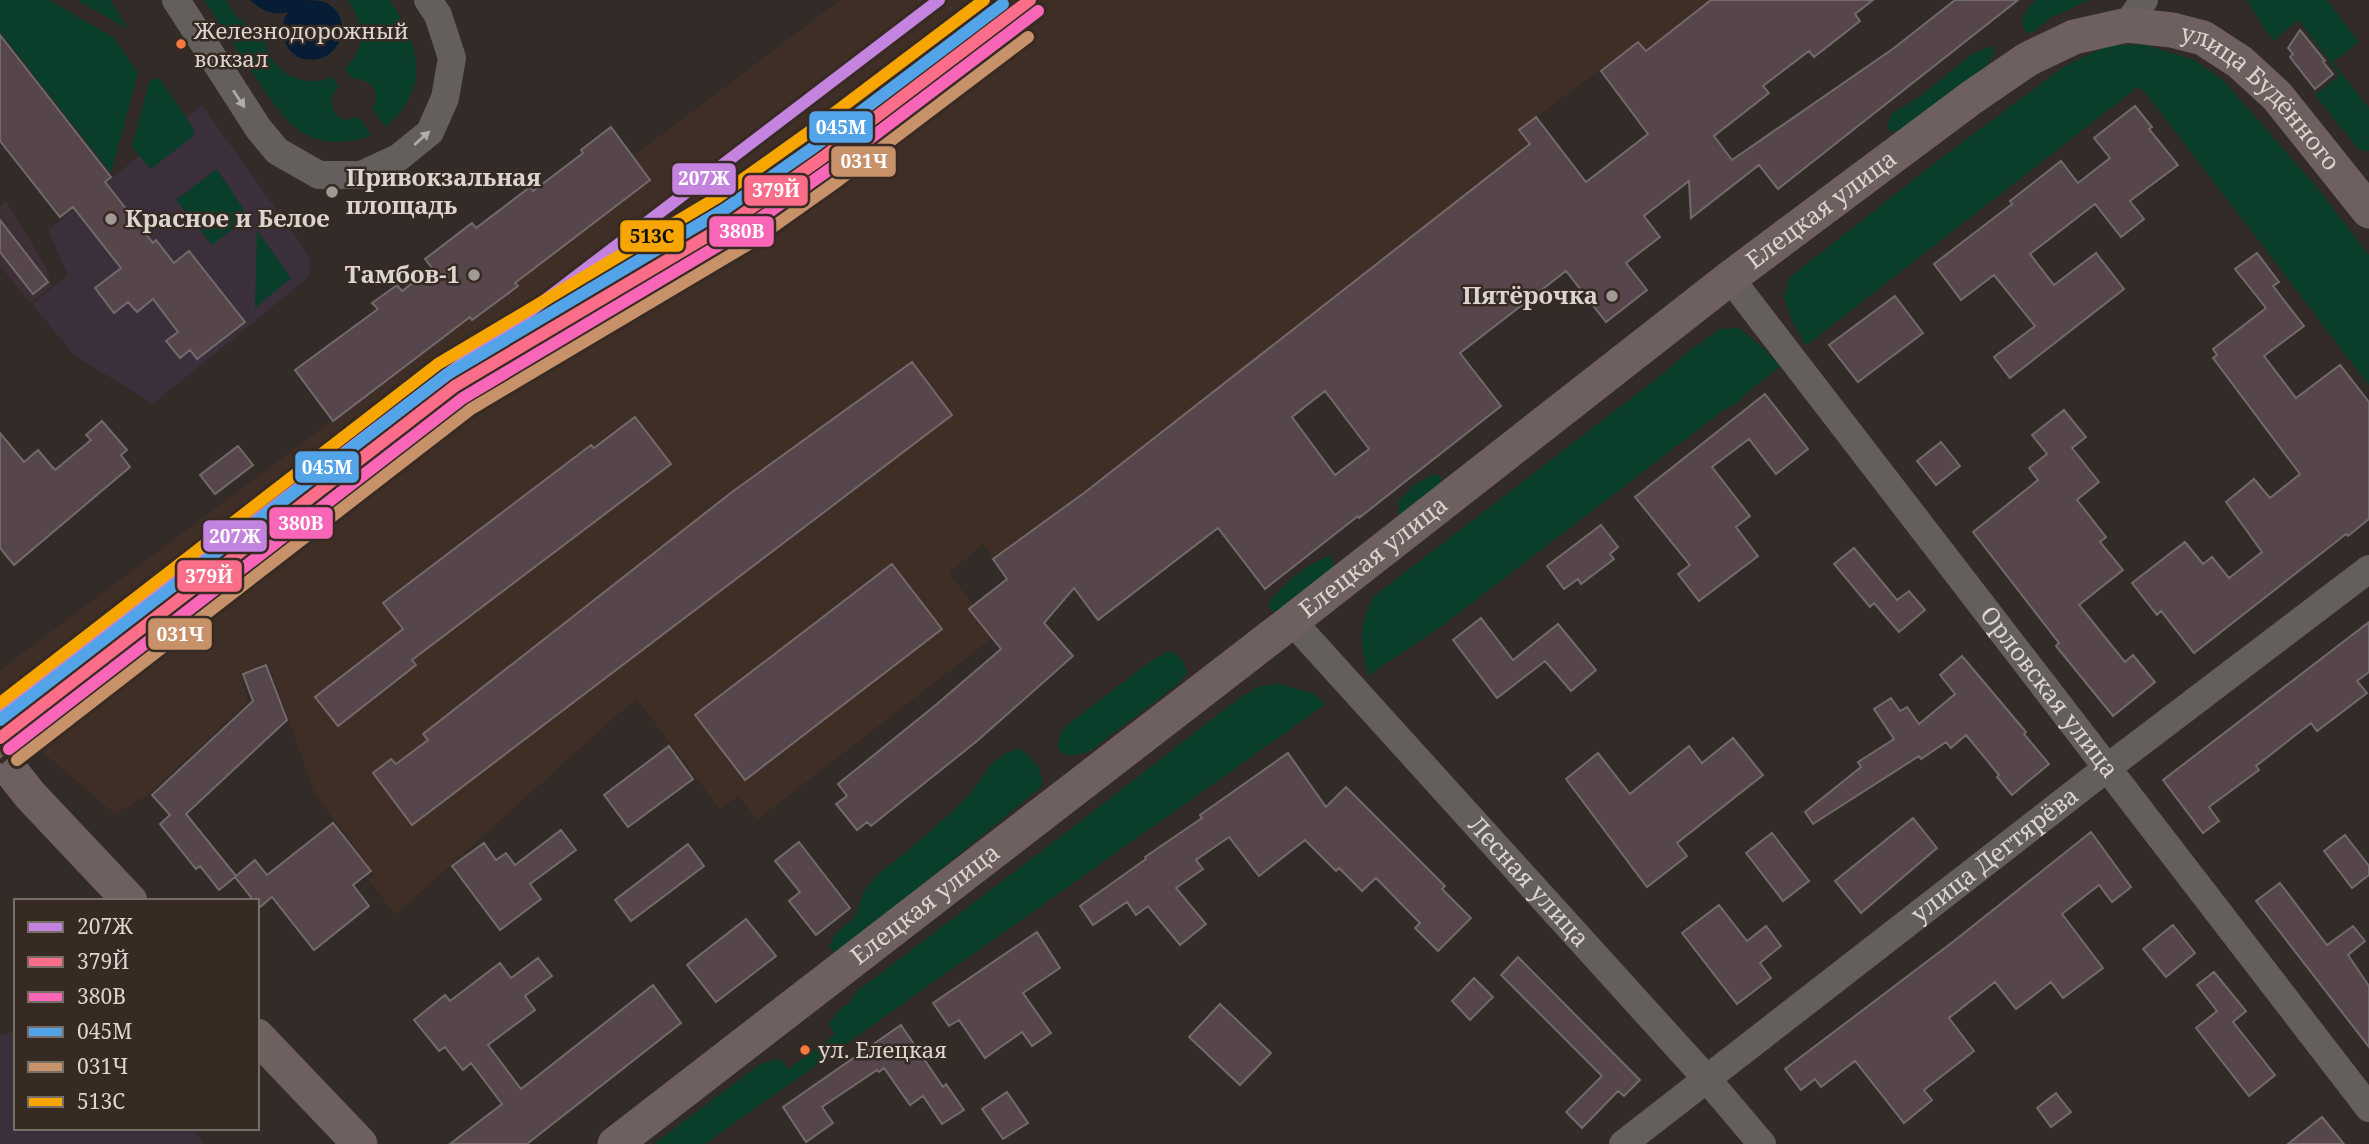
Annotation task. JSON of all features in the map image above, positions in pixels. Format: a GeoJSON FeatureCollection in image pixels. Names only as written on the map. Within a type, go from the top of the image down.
{"type":"FeatureCollection","features":[{"type":"Feature","properties":{"kind":"main road","name":"улица Будённого"},"geometry":{"type":"LineString","coordinates":[[2135,12],[2172,30],[2203,38],[2240,62],[2277,96],[2363,191]]}},
{"type":"Feature","properties":{"kind":"main road","name":"Елецкая улица"},"geometry":{"type":"LineString","coordinates":[[615,1144],[1292,621],[1730,278],[1971,98],[2028,59],[2135,12]]}},
{"type":"Feature","properties":{"kind":"main road"},"geometry":{"type":"LineString","coordinates":[[0,757],[30,795],[128,899]]}},
{"type":"Feature","properties":{"kind":"main road"},"geometry":{"type":"LineString","coordinates":[[259,1038],[360,1144]]}},
{"type":"Feature","properties":{"kind":"street"},"geometry":{"type":"LineString","coordinates":[[176,0],[258,128],[277,151],[319,175],[360,175],[398,158],[430,132],[444,98],[452,58],[438,15],[428,0]]}},
{"type":"Feature","properties":{"kind":"street","name":"Орловская улица"},"geometry":{"type":"LineString","coordinates":[[1730,278],[2369,1108]]}},
{"type":"Feature","properties":{"kind":"street","name":"улица Дегтярёва"},"geometry":{"type":"LineString","coordinates":[[1623,1144],[2107,768],[2369,569]]}},
{"type":"Feature","properties":{"kind":"street","name":"Лесная улица"},"geometry":{"type":"LineString","coordinates":[[1292,621],[1706,1078],[1762,1144]]}},
{"type":"Feature","properties":{"kind":"shaded area"},"geometry":{"type":"Polygon","coordinates":[[[840,0],[1711,0],[1646,51],[1638,42],[1519,130],[1530,144],[1084,493],[993,559],[983,544],[949,573],[974,605],[969,609],[992,638],[757,820],[739,796],[720,809],[636,698],[395,915],[368,880],[374,873],[315,794],[268,663],[241,673],[248,702],[148,795],[115,814],[32,743],[0,700],[0,670],[470,317],[473,320],[517,286],[515,283],[650,180],[633,156],[840,0]]]}},
{"type":"Feature","properties":{"kind":"shaded area"},"geometry":{"type":"Polygon","coordinates":[[[202,105],[310,257],[309,277],[153,404],[74,355],[32,304],[68,275],[48,230],[202,105]]]}},
{"type":"Feature","properties":{"kind":"shaded area"},"geometry":{"type":"Polygon","coordinates":[[[6,201],[45,265],[52,286],[30,303],[0,266],[0,206],[6,201]]]}},
{"type":"Feature","properties":{"kind":"shaded area"},"geometry":{"type":"Polygon","coordinates":[[[14,1032],[14,1130],[194,1130],[204,1144],[0,1144],[0,1036],[14,1032]]]}},
{"type":"Feature","properties":{"kind":"green space"},"geometry":{"type":"Polygon","coordinates":[[[0,0],[49,0],[114,38],[138,73],[111,173],[0,32],[0,0]]]}},
{"type":"Feature","properties":{"kind":"green space"},"geometry":{"type":"Polygon","coordinates":[[[77,0],[110,0],[128,29],[77,0]]]}},
{"type":"Feature","properties":{"kind":"green space"},"geometry":{"type":"Polygon","coordinates":[[[204,0],[226,0],[241,21],[265,32],[270,56],[286,73],[308,81],[332,77],[339,87],[332,100],[335,114],[345,120],[359,117],[371,136],[348,141],[329,141],[299,130],[275,105],[204,0]]]}},
{"type":"Feature","properties":{"kind":"green space"},"geometry":{"type":"Polygon","coordinates":[[[347,0],[390,0],[414,50],[415,82],[410,97],[385,127],[372,108],[375,91],[364,80],[352,79],[345,69],[357,53],[361,35],[357,18],[347,0]]]}},
{"type":"Feature","properties":{"kind":"green space"},"geometry":{"type":"Polygon","coordinates":[[[2036,0],[2090,0],[2050,18],[2033,32],[2026,33],[2023,20],[2026,11],[2036,0]]]}},
{"type":"Feature","properties":{"kind":"green space"},"geometry":{"type":"Polygon","coordinates":[[[2246,0],[2327,0],[2359,42],[2333,62],[2369,108],[2369,151],[2360,151],[2315,95],[2340,75],[2299,20],[2273,41],[2246,0]]]}},
{"type":"Feature","properties":{"kind":"green space"},"geometry":{"type":"Polygon","coordinates":[[[2109,45],[2146,45],[2194,60],[2222,79],[2319,190],[2369,255],[2369,385],[2145,92],[2138,87],[1805,344],[1792,321],[1784,297],[1789,278],[1940,159],[2065,66],[2109,45]]]}},
{"type":"Feature","properties":{"kind":"green space"},"geometry":{"type":"Polygon","coordinates":[[[1991,46],[1995,51],[1975,77],[1900,133],[1892,132],[1887,127],[1891,114],[1918,98],[1972,54],[1991,46]]]}},
{"type":"Feature","properties":{"kind":"green space"},"geometry":{"type":"Polygon","coordinates":[[[160,79],[195,131],[192,137],[151,169],[132,147],[149,82],[160,79]]]}},
{"type":"Feature","properties":{"kind":"green space"},"geometry":{"type":"Polygon","coordinates":[[[217,169],[244,210],[240,221],[212,245],[176,200],[217,169]]]}},
{"type":"Feature","properties":{"kind":"green space"},"geometry":{"type":"Polygon","coordinates":[[[257,230],[291,278],[255,308],[257,230]]]}},
{"type":"Feature","properties":{"kind":"green space"},"geometry":{"type":"Polygon","coordinates":[[[1739,328],[1765,349],[1780,367],[1736,404],[1725,409],[1442,626],[1368,676],[1362,636],[1364,619],[1373,597],[1685,354],[1720,329],[1739,328]]]}},
{"type":"Feature","properties":{"kind":"green space"},"geometry":{"type":"Polygon","coordinates":[[[1434,474],[1441,476],[1441,483],[1399,516],[1398,502],[1414,485],[1434,474]]]}},
{"type":"Feature","properties":{"kind":"green space"},"geometry":{"type":"Polygon","coordinates":[[[1330,555],[1335,569],[1278,617],[1268,606],[1272,599],[1304,569],[1330,555]]]}},
{"type":"Feature","properties":{"kind":"green space"},"geometry":{"type":"Polygon","coordinates":[[[1168,651],[1178,656],[1186,669],[1187,673],[1178,684],[1090,751],[1073,755],[1062,753],[1058,744],[1065,727],[1144,666],[1168,651]]]}},
{"type":"Feature","properties":{"kind":"green space"},"geometry":{"type":"Polygon","coordinates":[[[1280,684],[1312,693],[1326,704],[705,1144],[654,1144],[759,1065],[779,1058],[788,1069],[835,1035],[829,1024],[856,992],[1238,699],[1260,686],[1280,684]]]}},
{"type":"Feature","properties":{"kind":"green space"},"geometry":{"type":"Polygon","coordinates":[[[1020,748],[1038,766],[1043,781],[1041,787],[843,950],[836,953],[829,948],[835,934],[855,917],[864,891],[878,874],[967,798],[991,765],[1004,754],[1020,748]]]}},
{"type":"Feature","properties":{"kind":"water"},"geometry":{"type":"Polygon","coordinates":[[[250,0],[324,2],[334,8],[340,17],[341,38],[328,55],[317,59],[301,58],[288,48],[285,42],[283,27],[288,12],[268,11],[250,0]]]}},
{"type":"Feature","properties":{"kind":"building"},"geometry":{"type":"Polygon","coordinates":[[[1711,0],[1873,0],[1855,14],[1860,21],[1814,57],[1809,51],[1763,86],[1769,93],[1714,136],[1732,160],[1894,48],[1955,0],[2018,0],[1778,189],[1759,165],[1691,218],[1689,181],[1644,216],[1660,237],[1626,263],[1647,290],[1606,322],[1566,271],[1460,353],[1501,406],[1265,589],[1218,528],[1098,620],[1074,588],[1044,623],[1073,656],[977,741],[871,826],[867,822],[857,830],[836,804],[847,796],[838,784],[1001,649],[969,609],[1007,579],[993,559],[1084,493],[1530,144],[1519,130],[1536,117],[1586,182],[1648,134],[1601,71],[1638,42],[1646,51],[1711,0]],[[1325,391],[1292,417],[1335,475],[1369,449],[1325,391]]]}},
{"type":"Feature","properties":{"kind":"building"},"geometry":{"type":"Polygon","coordinates":[[[2300,30],[2333,74],[2315,89],[2290,57],[2293,54],[2288,48],[2300,30]]]}},
{"type":"Feature","properties":{"kind":"building"},"geometry":{"type":"Polygon","coordinates":[[[0,35],[111,177],[105,182],[153,243],[156,240],[174,263],[189,251],[245,322],[197,359],[190,350],[180,358],[166,341],[178,332],[153,299],[137,312],[128,302],[114,313],[95,288],[121,268],[73,207],[60,217],[0,141],[0,35]]]}},
{"type":"Feature","properties":{"kind":"building"},"geometry":{"type":"Polygon","coordinates":[[[2135,106],[2152,127],[2149,129],[2178,165],[2130,201],[2144,219],[2121,237],[2095,204],[2030,254],[2054,285],[2096,253],[2124,289],[2010,378],[1994,357],[2035,326],[1994,275],[1961,300],[1934,264],[2012,204],[2010,201],[2061,161],[2078,183],[2110,158],[2094,138],[2135,106]]]}},
{"type":"Feature","properties":{"kind":"building","name":"Тамбов-1"},"geometry":{"type":"Polygon","coordinates":[[[611,127],[650,180],[515,283],[518,286],[472,320],[470,317],[333,421],[295,370],[378,309],[372,303],[397,285],[402,291],[432,268],[425,259],[472,223],[476,228],[530,187],[533,191],[583,153],[581,150],[611,127]]]}},
{"type":"Feature","properties":{"kind":"building"},"geometry":{"type":"Polygon","coordinates":[[[0,220],[48,282],[33,294],[0,252],[0,220]]]}},
{"type":"Feature","properties":{"kind":"building"},"geometry":{"type":"Polygon","coordinates":[[[2257,253],[2279,282],[2273,286],[2304,326],[2264,356],[2296,398],[2340,365],[2369,402],[2369,519],[2194,653],[2161,611],[2157,615],[2132,583],[2185,542],[2203,564],[2212,557],[2229,578],[2262,552],[2226,502],[2254,479],[2270,498],[2300,474],[2213,358],[2217,355],[2213,349],[2266,308],[2235,269],[2257,253]]]}},
{"type":"Feature","properties":{"kind":"building"},"geometry":{"type":"Polygon","coordinates":[[[1895,296],[1923,333],[1858,382],[1829,345],[1895,296]]]}},
{"type":"Feature","properties":{"kind":"building"},"geometry":{"type":"Polygon","coordinates":[[[912,362],[952,415],[412,825],[373,773],[391,759],[396,764],[428,740],[423,734],[732,492],[912,362]]]}},
{"type":"Feature","properties":{"kind":"building"},"geometry":{"type":"Polygon","coordinates":[[[1765,394],[1808,449],[1776,474],[1749,439],[1712,467],[1750,516],[1736,527],[1758,556],[1699,601],[1678,574],[1690,565],[1635,497],[1765,394]]]}},
{"type":"Feature","properties":{"kind":"building"},"geometry":{"type":"Polygon","coordinates":[[[2064,410],[2086,437],[2072,448],[2099,482],[2077,500],[2106,537],[2100,542],[2123,570],[2079,605],[2125,662],[2133,655],[2155,682],[2113,716],[2056,646],[2059,643],[1973,532],[2038,480],[2029,468],[2047,454],[2032,435],[2064,410]]]}},
{"type":"Feature","properties":{"kind":"building"},"geometry":{"type":"Polygon","coordinates":[[[635,417],[671,464],[412,660],[416,665],[338,726],[315,697],[403,629],[383,603],[591,445],[594,448],[635,417]]]}},
{"type":"Feature","properties":{"kind":"building"},"geometry":{"type":"Polygon","coordinates":[[[102,421],[127,450],[121,455],[130,467],[14,565],[0,548],[0,433],[24,462],[38,450],[55,470],[91,440],[86,435],[102,421]]]}},
{"type":"Feature","properties":{"kind":"building"},"geometry":{"type":"Polygon","coordinates":[[[1941,442],[1960,466],[1936,485],[1917,461],[1941,442]]]}},
{"type":"Feature","properties":{"kind":"building"},"geometry":{"type":"Polygon","coordinates":[[[238,446],[253,465],[215,494],[200,475],[238,446]]]}},
{"type":"Feature","properties":{"kind":"building"},"geometry":{"type":"Polygon","coordinates":[[[1601,525],[1618,547],[1610,554],[1614,559],[1581,584],[1578,579],[1564,589],[1547,566],[1601,525]]]}},
{"type":"Feature","properties":{"kind":"building"},"geometry":{"type":"Polygon","coordinates":[[[1854,548],[1897,600],[1909,591],[1925,610],[1899,632],[1874,603],[1870,607],[1834,564],[1854,548]]]}},
{"type":"Feature","properties":{"kind":"building"},"geometry":{"type":"Polygon","coordinates":[[[892,564],[942,629],[745,780],[695,715],[892,564]]]}},
{"type":"Feature","properties":{"kind":"building"},"geometry":{"type":"Polygon","coordinates":[[[1481,618],[1513,660],[1558,624],[1596,670],[1571,691],[1545,661],[1497,698],[1453,640],[1481,618]]]}},
{"type":"Feature","properties":{"kind":"building"},"geometry":{"type":"Polygon","coordinates":[[[2369,622],[2369,672],[2357,681],[2367,693],[2317,731],[2311,723],[2256,766],[2259,770],[2209,807],[2219,821],[2203,833],[2163,780],[2369,622]]]}},
{"type":"Feature","properties":{"kind":"building"},"geometry":{"type":"Polygon","coordinates":[[[1962,656],[2026,732],[2024,734],[2049,764],[2012,795],[1966,735],[1951,748],[1946,742],[1921,759],[1919,756],[1813,824],[1805,812],[1861,767],[1858,762],[1894,739],[1874,709],[1891,698],[1900,711],[1907,707],[1919,724],[1955,694],[1940,675],[1962,656]]]}},
{"type":"Feature","properties":{"kind":"building"},"geometry":{"type":"Polygon","coordinates":[[[266,665],[287,720],[186,814],[236,876],[255,860],[267,875],[333,823],[371,871],[353,885],[369,906],[314,950],[272,897],[259,908],[259,899],[252,899],[235,877],[219,890],[200,866],[196,869],[160,824],[170,815],[152,795],[253,701],[243,674],[266,665]]]}},
{"type":"Feature","properties":{"kind":"building"},"geometry":{"type":"Polygon","coordinates":[[[1733,738],[1763,775],[1677,843],[1687,856],[1647,887],[1566,779],[1598,753],[1630,794],[1689,746],[1702,763],[1733,738]]]}},
{"type":"Feature","properties":{"kind":"building"},"geometry":{"type":"Polygon","coordinates":[[[669,746],[693,779],[628,827],[604,795],[669,746]]]}},
{"type":"Feature","properties":{"kind":"building"},"geometry":{"type":"Polygon","coordinates":[[[1288,753],[1326,807],[1346,787],[1445,886],[1442,889],[1471,918],[1438,951],[1415,928],[1420,923],[1376,878],[1362,891],[1339,868],[1336,871],[1305,840],[1259,876],[1229,837],[1196,860],[1203,869],[1176,888],[1206,924],[1180,945],[1148,906],[1136,915],[1127,902],[1093,925],[1080,906],[1202,818],[1200,815],[1288,753]]]}},
{"type":"Feature","properties":{"kind":"building"},"geometry":{"type":"Polygon","coordinates":[[[1913,818],[1937,848],[1861,913],[1835,881],[1913,818]]]}},
{"type":"Feature","properties":{"kind":"building"},"geometry":{"type":"Polygon","coordinates":[[[561,830],[576,850],[530,884],[541,899],[500,930],[452,866],[484,843],[496,860],[506,853],[515,865],[561,830]]]}},
{"type":"Feature","properties":{"kind":"building"},"geometry":{"type":"Polygon","coordinates":[[[2091,832],[2131,887],[2112,902],[2099,885],[2062,914],[2103,968],[2063,998],[2051,982],[2016,1009],[1995,982],[1949,1018],[1974,1051],[1924,1090],[1932,1100],[1904,1123],[1855,1061],[1821,1087],[1815,1079],[1801,1090],[1785,1069],[1954,941],[2091,832]]]}},
{"type":"Feature","properties":{"kind":"building"},"geometry":{"type":"Polygon","coordinates":[[[1772,833],[1809,881],[1783,901],[1746,853],[1772,833]]]}},
{"type":"Feature","properties":{"kind":"building"},"geometry":{"type":"Polygon","coordinates":[[[2345,835],[2369,866],[2369,875],[2352,888],[2324,851],[2345,835]]]}},
{"type":"Feature","properties":{"kind":"building"},"geometry":{"type":"Polygon","coordinates":[[[799,842],[850,908],[816,935],[789,901],[800,892],[775,861],[799,842]]]}},
{"type":"Feature","properties":{"kind":"building"},"geometry":{"type":"Polygon","coordinates":[[[688,844],[704,866],[631,921],[615,900],[688,844]]]}},
{"type":"Feature","properties":{"kind":"building"},"geometry":{"type":"Polygon","coordinates":[[[2280,883],[2327,945],[2353,926],[2365,941],[2348,955],[2369,986],[2369,1047],[2256,901],[2280,883]]]}},
{"type":"Feature","properties":{"kind":"building"},"geometry":{"type":"Polygon","coordinates":[[[1719,905],[1747,941],[1766,926],[1781,946],[1760,963],[1771,978],[1737,1004],[1682,933],[1719,905]]]}},
{"type":"Feature","properties":{"kind":"building"},"geometry":{"type":"Polygon","coordinates":[[[746,919],[776,956],[716,1002],[687,965],[746,919]]]}},
{"type":"Feature","properties":{"kind":"building"},"geometry":{"type":"Polygon","coordinates":[[[2173,925],[2195,953],[2166,977],[2143,949],[2173,925]]]}},
{"type":"Feature","properties":{"kind":"building"},"geometry":{"type":"Polygon","coordinates":[[[1037,932],[1060,968],[1023,993],[1051,1033],[1032,1046],[1022,1032],[985,1058],[959,1020],[949,1026],[933,1003],[1037,932]]]}},
{"type":"Feature","properties":{"kind":"building"},"geometry":{"type":"Polygon","coordinates":[[[1518,957],[1640,1080],[1624,1096],[1618,1091],[1582,1128],[1566,1112],[1602,1076],[1501,975],[1518,957]]]}},
{"type":"Feature","properties":{"kind":"building"},"geometry":{"type":"Polygon","coordinates":[[[538,958],[552,976],[525,996],[535,1010],[488,1045],[521,1089],[653,985],[681,1023],[527,1144],[450,1144],[502,1104],[471,1063],[463,1070],[445,1047],[439,1051],[414,1020],[445,995],[450,1001],[500,963],[511,978],[538,958]]]}},
{"type":"Feature","properties":{"kind":"building"},"geometry":{"type":"Polygon","coordinates":[[[2214,972],[2246,1011],[2233,1022],[2275,1075],[2249,1096],[2196,1028],[2217,1011],[2197,985],[2214,972]]]}},
{"type":"Feature","properties":{"kind":"building"},"geometry":{"type":"Polygon","coordinates":[[[1474,978],[1493,997],[1470,1020],[1452,1001],[1474,978]]]}},
{"type":"Feature","properties":{"kind":"building"},"geometry":{"type":"Polygon","coordinates":[[[1220,1004],[1271,1053],[1240,1085],[1189,1037],[1220,1004]]]}},
{"type":"Feature","properties":{"kind":"building"},"geometry":{"type":"Polygon","coordinates":[[[901,1025],[943,1087],[946,1084],[964,1110],[942,1124],[923,1096],[910,1105],[884,1068],[822,1107],[833,1123],[806,1142],[783,1107],[901,1025]]]}},
{"type":"Feature","properties":{"kind":"building"},"geometry":{"type":"Polygon","coordinates":[[[1007,1092],[1028,1123],[1003,1139],[982,1109],[1007,1092]]]}},
{"type":"Feature","properties":{"kind":"building"},"geometry":{"type":"Polygon","coordinates":[[[2056,1093],[2071,1112],[2051,1127],[2037,1108],[2056,1093]]]}},
{"type":"Feature","properties":{"kind":"building"},"geometry":{"type":"Polygon","coordinates":[[[2322,1117],[2344,1144],[2288,1144],[2322,1117]]]}},
{"type":"Feature","properties":{"kind":"railway"},"geometry":{"type":"LineString","coordinates":[[0,762],[54,719]]}},
{"type":"Feature","properties":{"kind":"transit line","name":"207Ж"},"geometry":{"type":"LineString","coordinates":[[0,715],[939,0]]}},
{"type":"Feature","properties":{"kind":"transit line","name":"513С"},"geometry":{"type":"LineString","coordinates":[[0,703],[438,364],[718,197],[984,0]]}},
{"type":"Feature","properties":{"kind":"transit line","name":"379Й"},"geometry":{"type":"LineString","coordinates":[[0,738],[455,386],[733,221],[822,158],[1030,0]]}},
{"type":"Feature","properties":{"kind":"transit line","name":"045М"},"geometry":{"type":"LineString","coordinates":[[0,720],[446,375],[725,209],[814,147],[1003,4]]}},
{"type":"Feature","properties":{"kind":"transit line","name":"380В"},"geometry":{"type":"LineString","coordinates":[[9,749],[463,398],[741,232],[830,169],[1038,11]]}},
{"type":"Feature","properties":{"kind":"transit line","name":"031Ч"},"geometry":{"type":"LineString","coordinates":[[17,760],[471,409],[749,244],[839,180],[1028,37]]}},
{"type":"Feature","properties":{"kind":"place","name":"Железнодорожный вокзал"},"geometry":{"type":"Point","coordinates":[181,44]}},
{"type":"Feature","properties":{"kind":"place","name":"Привокзальная площадь"},"geometry":{"type":"Point","coordinates":[332,192]}},
{"type":"Feature","properties":{"kind":"place","name":"Красное и Белое"},"geometry":{"type":"Point","coordinates":[111,219]}},
{"type":"Feature","properties":{"kind":"place","name":"Тамбов-1"},"geometry":{"type":"Point","coordinates":[474,275]}},
{"type":"Feature","properties":{"kind":"place","name":"Пятёрочка"},"geometry":{"type":"Point","coordinates":[1612,296]}},
{"type":"Feature","properties":{"kind":"place","name":"ул. Елецкая"},"geometry":{"type":"Point","coordinates":[805,1050]}}]}
